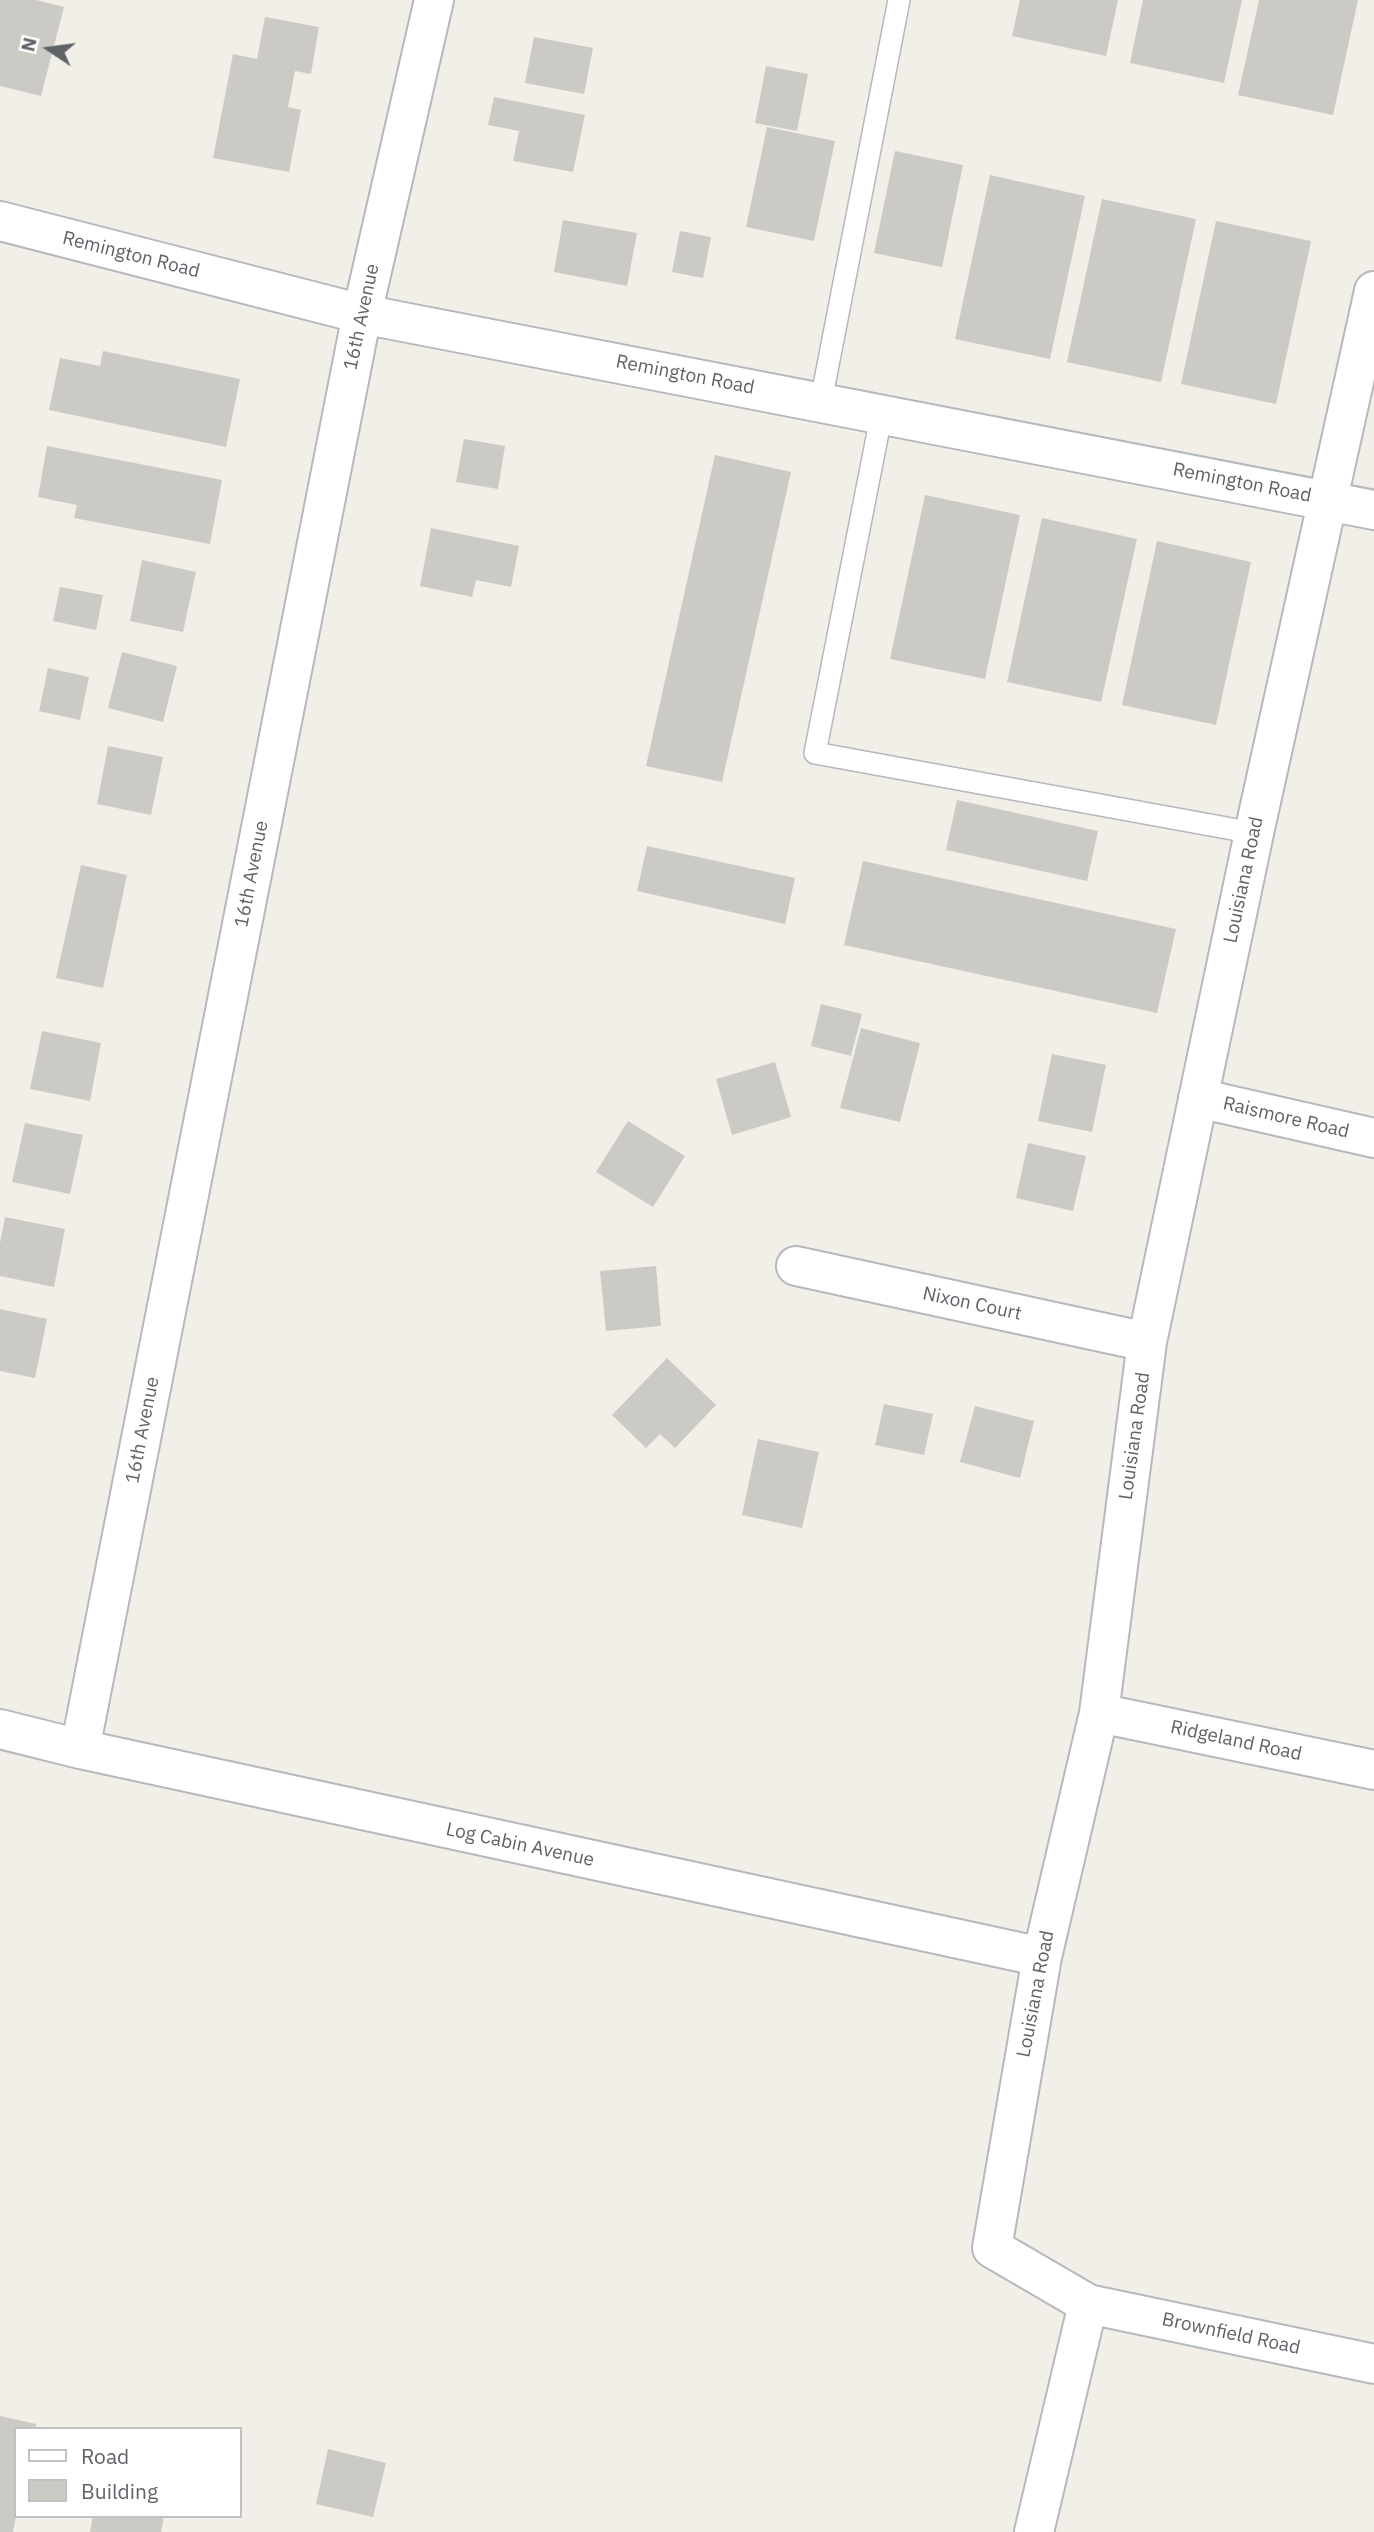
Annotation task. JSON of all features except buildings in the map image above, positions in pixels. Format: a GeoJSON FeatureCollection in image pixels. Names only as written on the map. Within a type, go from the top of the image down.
{"type":"FeatureCollection","features":[{"type":"Feature","properties":{"kind":"street","name":"16th Avenue"},"geometry":{"type":"LineString","coordinates":[[80,1749],[362,314],[434,0]]}},
{"type":"Feature","properties":{"kind":"street","name":"Remington Road"},"geometry":{"type":"LineString","coordinates":[[0,221],[362,314],[882,412],[1374,510]]}},
{"type":"Feature","properties":{"kind":"street","name":"Louisiana Road"},"geometry":{"type":"LineString","coordinates":[[1088,2304],[992,2248],[1041,1957],[1099,1713],[1147,1342],[1254,833],[1374,291]]}},
{"type":"Feature","properties":{"kind":"street","name":"Raismore Road"},"geometry":{"type":"LineString","coordinates":[[1198,1098],[1374,1138]]}},
{"type":"Feature","properties":{"kind":"street","name":"Nixon Court"},"geometry":{"type":"LineString","coordinates":[[796,1266],[1147,1342]]}},
{"type":"Feature","properties":{"kind":"street","name":"Ridgeland Road"},"geometry":{"type":"LineString","coordinates":[[1099,1713],[1374,1770]]}},
{"type":"Feature","properties":{"kind":"street","name":"Log Cabin Avenue"},"geometry":{"type":"LineString","coordinates":[[0,1729],[80,1749],[1041,1957]]}},
{"type":"Feature","properties":{"kind":"street","name":"Brownfield Road"},"geometry":{"type":"LineString","coordinates":[[1088,2304],[1374,2364]]}},
{"type":"Feature","properties":{"kind":"street"},"geometry":{"type":"LineString","coordinates":[[1034,2532],[1088,2304]]}},
{"type":"Feature","properties":{"kind":"lane"},"geometry":{"type":"LineString","coordinates":[[821,401],[893,1]]}},
{"type":"Feature","properties":{"kind":"lane"},"geometry":{"type":"LineString","coordinates":[[882,412],[815,753],[1254,833]]}}]}
